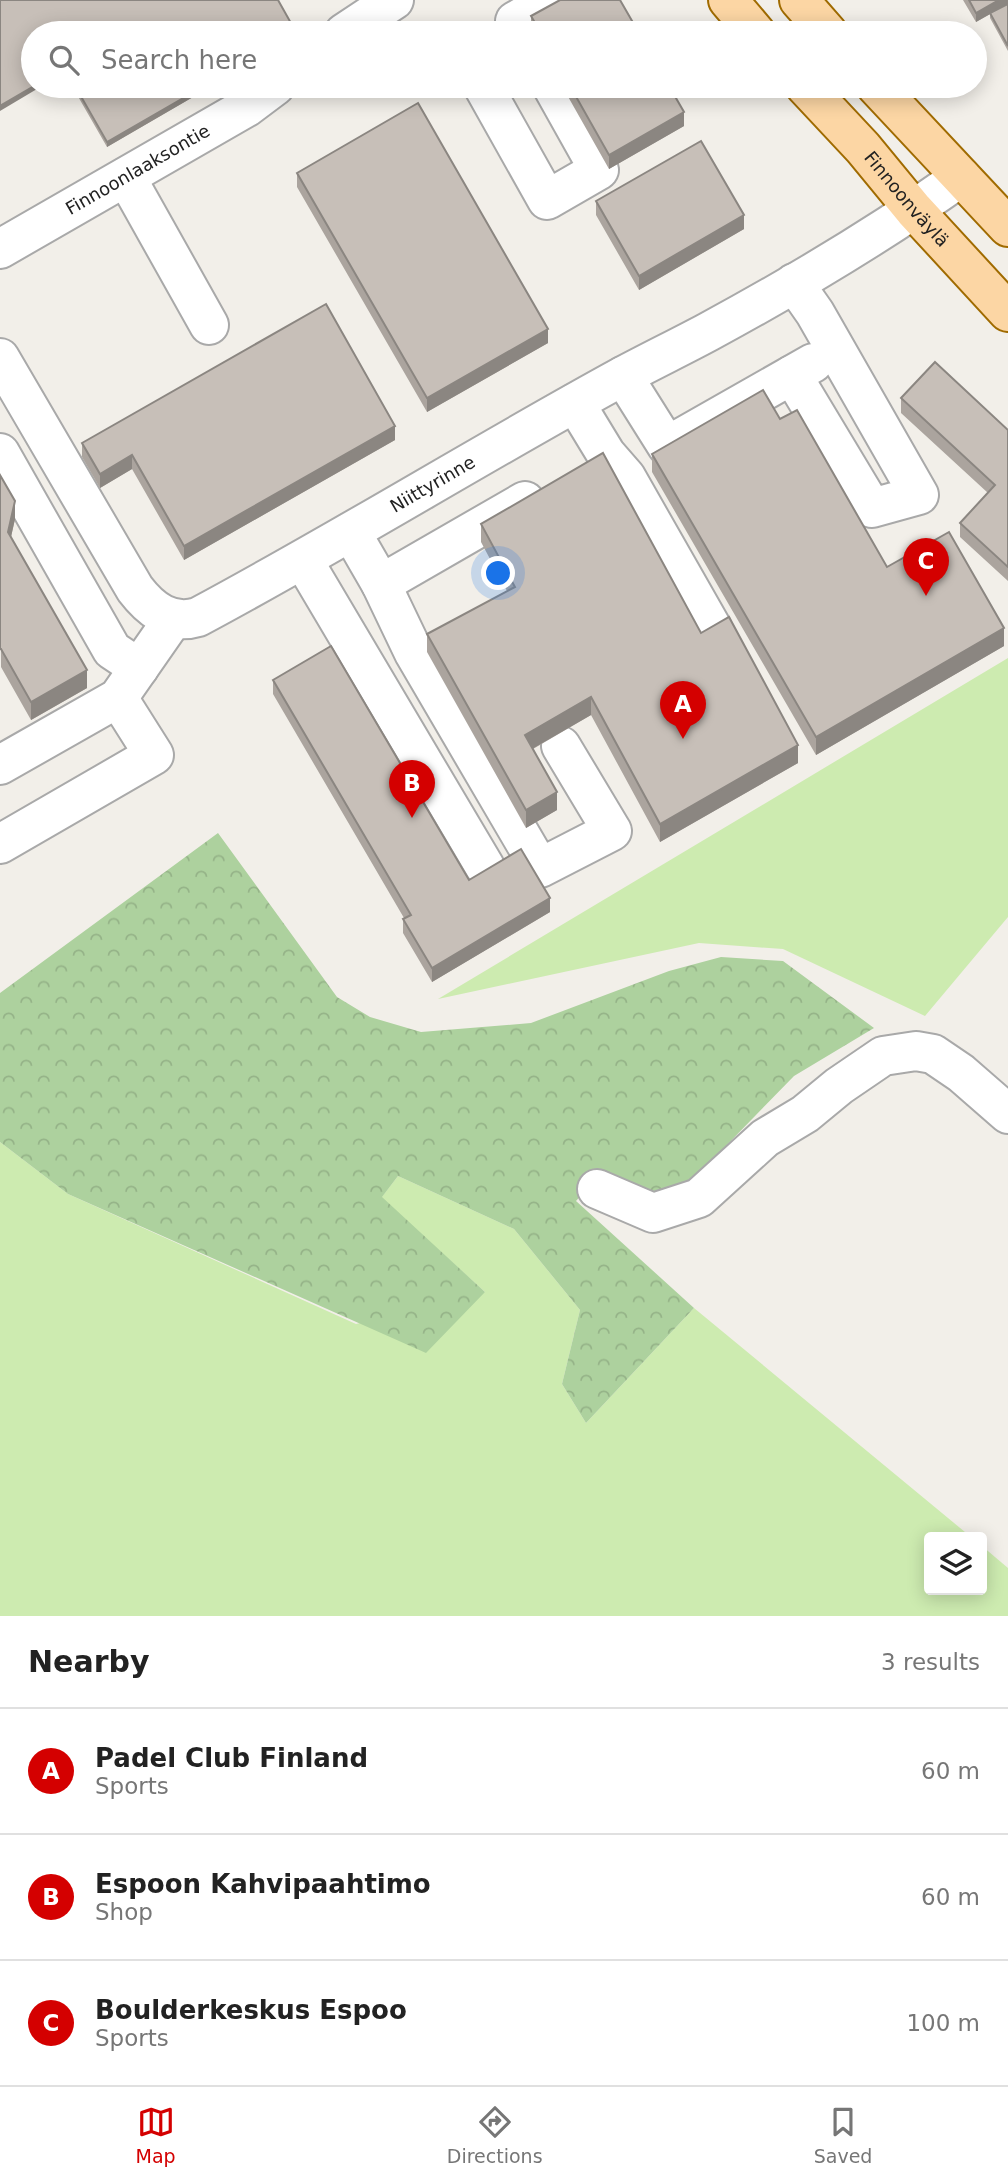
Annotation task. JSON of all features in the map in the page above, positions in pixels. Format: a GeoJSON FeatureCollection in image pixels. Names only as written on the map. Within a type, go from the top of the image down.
{"type":"FeatureCollection","features":[{"type":"Feature","properties":{"kind":"main road"},"geometry":{"type":"LineString","coordinates":[[728,0],[746,21]]}},
{"type":"Feature","properties":{"kind":"main road"},"geometry":{"type":"LineString","coordinates":[[799,0],[817,21]]}},
{"type":"Feature","properties":{"kind":"main road","name":"Finnoonväylä"},"geometry":{"type":"LineString","coordinates":[[816,98],[1008,312]]}},
{"type":"Feature","properties":{"kind":"main road"},"geometry":{"type":"LineString","coordinates":[[887,98],[1008,227]]}},
{"type":"Feature","properties":{"kind":"street"},"geometry":{"type":"LineString","coordinates":[[362,21],[394,0]]}},
{"type":"Feature","properties":{"kind":"street"},"geometry":{"type":"LineString","coordinates":[[521,21],[551,0]]}},
{"type":"Feature","properties":{"kind":"street","name":"Finnoonlaaksontie"},"geometry":{"type":"LineString","coordinates":[[0,249],[259,98]]}},
{"type":"Feature","properties":{"kind":"street"},"geometry":{"type":"LineString","coordinates":[[490,98],[547,200],[599,170],[559,98]]}},
{"type":"Feature","properties":{"kind":"street"},"geometry":{"type":"LineString","coordinates":[[126,177],[209,325]]}},
{"type":"Feature","properties":{"kind":"street","name":"Niittyrinne"},"geometry":{"type":"LineString","coordinates":[[173,619],[188,620],[198,617],[303,560],[575,403],[794,283],[914,210],[961,177]]}},
{"type":"Feature","properties":{"kind":"street"},"geometry":{"type":"LineString","coordinates":[[792,375],[873,508],[919,495],[815,313],[794,283]]}},
{"type":"Feature","properties":{"kind":"street"},"geometry":{"type":"LineString","coordinates":[[623,376],[667,446],[836,350]]}},
{"type":"Feature","properties":{"kind":"street"},"geometry":{"type":"LineString","coordinates":[[0,358],[135,589],[151,607],[173,619],[129,683],[0,765]]}},
{"type":"Feature","properties":{"kind":"street"},"geometry":{"type":"LineString","coordinates":[[575,403],[582,468]]}},
{"type":"Feature","properties":{"kind":"street"},"geometry":{"type":"LineString","coordinates":[[0,453],[129,683],[154,755],[0,844]]}},
{"type":"Feature","properties":{"kind":"street"},"geometry":{"type":"LineString","coordinates":[[382,584],[582,468],[626,477],[712,628]]}},
{"type":"Feature","properties":{"kind":"street"},"geometry":{"type":"LineString","coordinates":[[351,532],[382,584],[414,653],[540,868],[612,831],[561,746]]}},
{"type":"Feature","properties":{"kind":"street"},"geometry":{"type":"LineString","coordinates":[[303,560],[485,867]]}},
{"type":"Feature","properties":{"kind":"street"},"geometry":{"type":"LineString","coordinates":[[597,1189],[653,1213],[699,1198],[765,1138],[806,1114],[839,1086],[883,1056],[916,1051],[933,1055],[961,1073],[1008,1114]]}},
{"type":"Feature","properties":{"kind":"green space"},"geometry":{"type":"Polygon","coordinates":[[[1008,658],[1008,917],[925,1016],[783,949],[699,943],[438,999],[1008,658]]]}},
{"type":"Feature","properties":{"kind":"green space"},"geometry":{"type":"Polygon","coordinates":[[[218,833],[337,997],[370,1017],[421,1032],[531,1023],[669,971],[721,957],[783,961],[874,1028],[794,1076],[684,1189],[653,1192],[602,1172],[576,1201],[694,1308],[586,1423],[562,1384],[580,1310],[514,1229],[398,1176],[382,1197],[485,1292],[426,1353],[68,1194],[0,1142],[0,993],[218,833]]]}},
{"type":"Feature","properties":{"kind":"green space"},"geometry":{"type":"Polygon","coordinates":[[[0,1142],[68,1194],[356,1324],[485,1292],[381,1198],[398,1176],[514,1229],[580,1310],[562,1384],[586,1423],[694,1308],[965,1532],[924,1532],[924,1595],[987,1595],[987,1550],[1008,1568],[1008,1616],[0,1616],[0,1142]]]}},
{"type":"Feature","properties":{"kind":"building"},"geometry":{"type":"Polygon","coordinates":[[[0,0],[278,0],[290,21],[21,21],[21,94],[0,106],[0,0]]]}},
{"type":"Feature","properties":{"kind":"building"},"geometry":{"type":"Polygon","coordinates":[[[560,0],[620,0],[632,21],[534,21],[531,16],[560,0]]]}},
{"type":"Feature","properties":{"kind":"building"},"geometry":{"type":"Polygon","coordinates":[[[969,0],[999,0],[976,13],[969,0]]]}},
{"type":"Feature","properties":{"kind":"building"},"geometry":{"type":"Polygon","coordinates":[[[1008,4],[1008,46],[990,13],[1008,4]]]}},
{"type":"Feature","properties":{"kind":"building"},"geometry":{"type":"Polygon","coordinates":[[[82,98],[183,98],[107,142],[82,98]]]}},
{"type":"Feature","properties":{"kind":"building"},"geometry":{"type":"Polygon","coordinates":[[[577,98],[676,98],[684,112],[609,155],[577,98]]]}},
{"type":"Feature","properties":{"kind":"building"},"geometry":{"type":"Polygon","coordinates":[[[418,103],[548,329],[427,398],[297,173],[418,103]]]}},
{"type":"Feature","properties":{"kind":"building"},"geometry":{"type":"Polygon","coordinates":[[[701,141],[744,215],[639,276],[596,201],[701,141]]]}},
{"type":"Feature","properties":{"kind":"building"},"geometry":{"type":"Polygon","coordinates":[[[326,304],[395,426],[184,546],[132,455],[100,474],[82,443],[326,304]]]}},
{"type":"Feature","properties":{"kind":"building"},"geometry":{"type":"Polygon","coordinates":[[[935,362],[1008,430],[1008,567],[960,523],[995,485],[901,398],[935,362]]]}},
{"type":"Feature","properties":{"kind":"building"},"geometry":{"type":"Polygon","coordinates":[[[763,390],[780,419],[797,410],[887,567],[949,532],[1004,628],[816,737],[652,454],[763,390]]]}},
{"type":"Feature","properties":{"kind":"building"},"geometry":{"type":"Polygon","coordinates":[[[603,453],[701,633],[729,617],[798,745],[660,824],[591,697],[525,735],[557,792],[526,810],[427,634],[515,587],[481,524],[603,453]]]}},
{"type":"Feature","properties":{"kind":"building"},"geometry":{"type":"Polygon","coordinates":[[[0,475],[15,501],[8,532],[87,670],[31,702],[0,649],[0,475]]]}},
{"type":"Feature","properties":{"kind":"building"},"geometry":{"type":"Polygon","coordinates":[[[331,646],[469,880],[521,849],[550,898],[432,968],[403,919],[411,915],[273,680],[331,646]]]}},
{"type":"Feature","properties":{"kind":"place","name":"Boulderkeskus Espoo"},"geometry":{"type":"Point","coordinates":[926,596]}},
{"type":"Feature","properties":{"kind":"place","name":"Padel Club Finland"},"geometry":{"type":"Point","coordinates":[683,739]}},
{"type":"Feature","properties":{"kind":"place","name":"Espoon Kahvipaahtimo"},"geometry":{"type":"Point","coordinates":[412,818]}}]}
